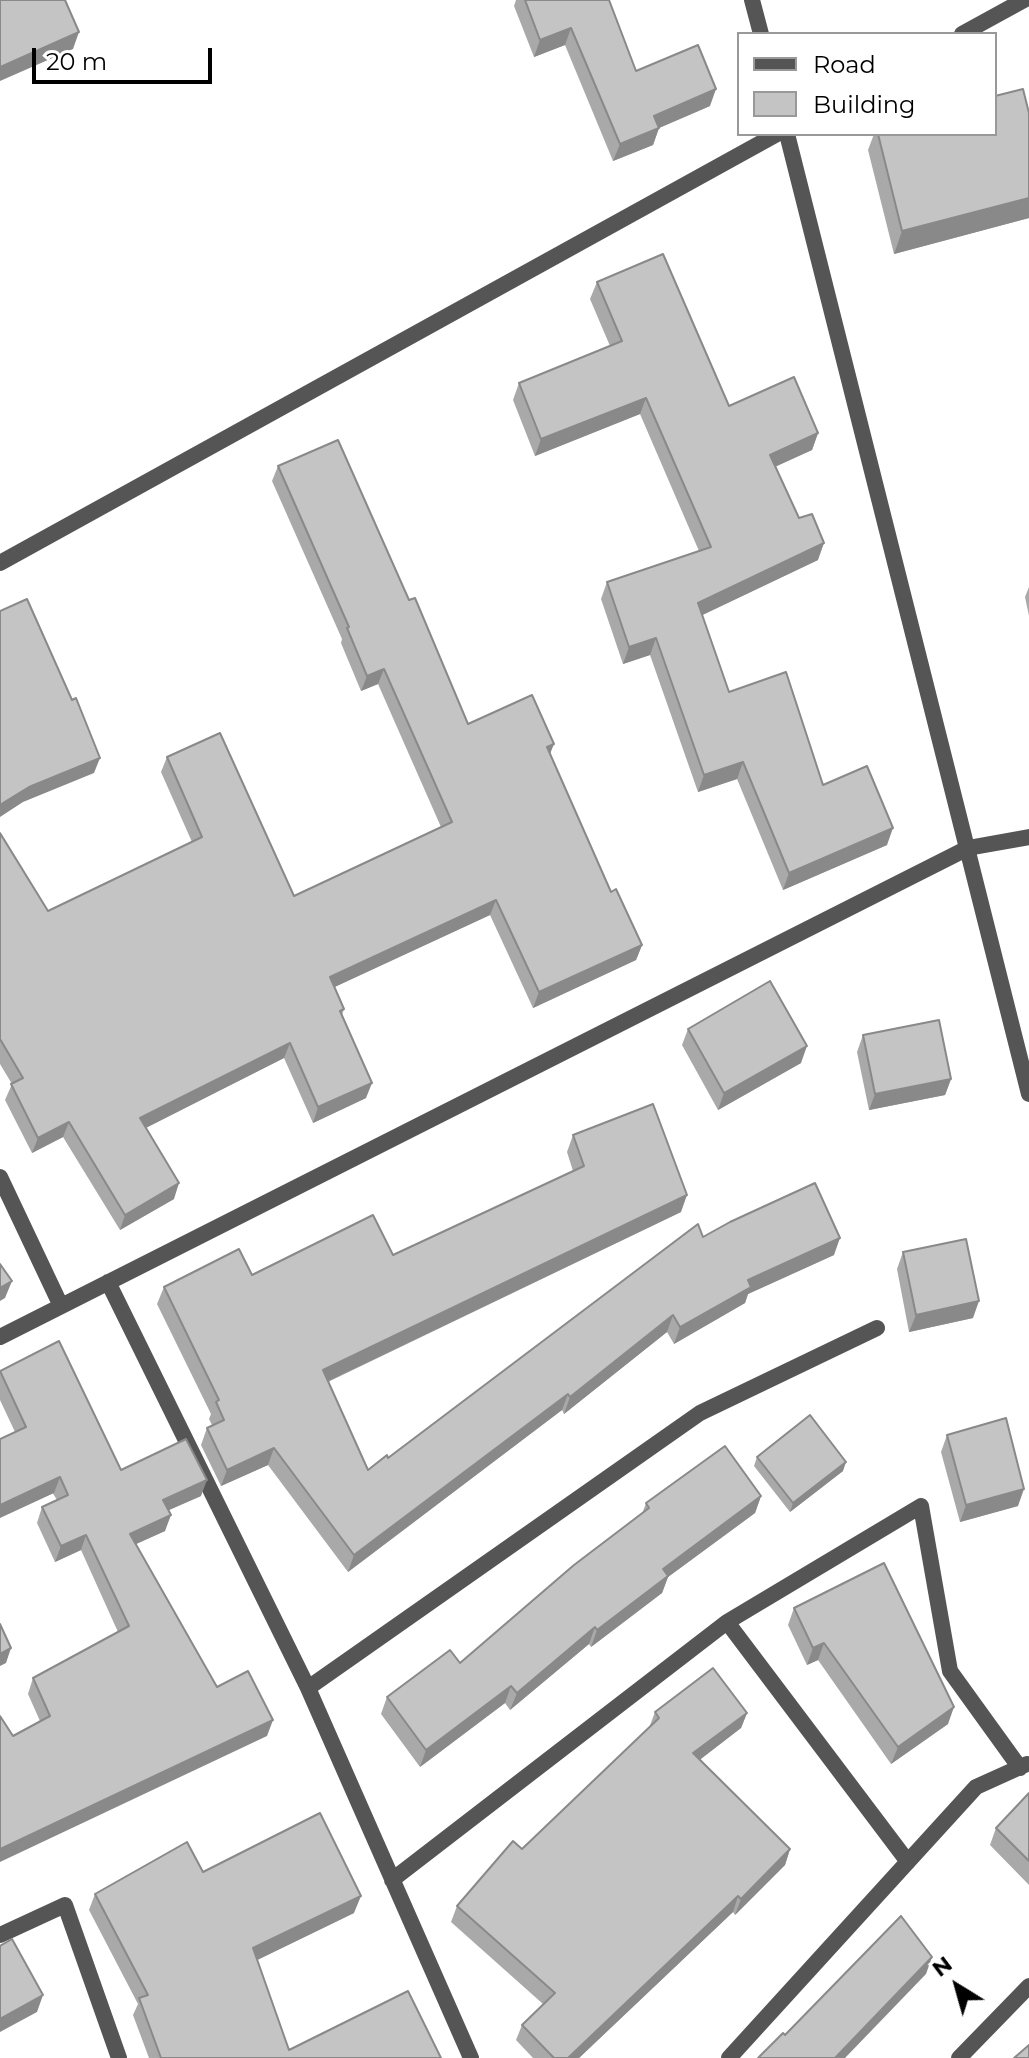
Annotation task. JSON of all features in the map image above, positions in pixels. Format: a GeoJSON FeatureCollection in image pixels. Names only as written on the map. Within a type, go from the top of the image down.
{"type":"FeatureCollection","features":[{"type":"Feature","properties":{"kind":"street"},"geometry":{"type":"LineString","coordinates":[[752,0],[760,32]]}},
{"type":"Feature","properties":{"kind":"street"},"geometry":{"type":"LineString","coordinates":[[966,32],[1024,0]]}},
{"type":"Feature","properties":{"kind":"street"},"geometry":{"type":"LineString","coordinates":[[0,563],[773,136]]}},
{"type":"Feature","properties":{"kind":"street"},"geometry":{"type":"LineString","coordinates":[[788,136],[1029,1094]]}},
{"type":"Feature","properties":{"kind":"street"},"geometry":{"type":"LineString","coordinates":[[0,1337],[968,848],[1029,837]]}},
{"type":"Feature","properties":{"kind":"street"},"geometry":{"type":"LineString","coordinates":[[0,1177],[61,1306]]}},
{"type":"Feature","properties":{"kind":"street"},"geometry":{"type":"LineString","coordinates":[[108,1282],[308,1688],[471,2058]]}},
{"type":"Feature","properties":{"kind":"street"},"geometry":{"type":"LineString","coordinates":[[308,1688],[700,1413],[877,1328]]}},
{"type":"Feature","properties":{"kind":"street"},"geometry":{"type":"LineString","coordinates":[[392,1880],[727,1622],[921,1506],[950,1671],[1025,1765],[976,1787],[729,2058]]}},
{"type":"Feature","properties":{"kind":"street"},"geometry":{"type":"LineString","coordinates":[[727,1622],[908,1862]]}},
{"type":"Feature","properties":{"kind":"street"},"geometry":{"type":"LineString","coordinates":[[0,1935],[65,1905],[119,2058]]}},
{"type":"Feature","properties":{"kind":"street"},"geometry":{"type":"LineString","coordinates":[[959,2058],[1029,1986]]}},
{"type":"Feature","properties":{"kind":"building"},"geometry":{"type":"Polygon","coordinates":[[[0,0],[65,0],[79,32],[0,67],[0,0]]]}},
{"type":"Feature","properties":{"kind":"building"},"geometry":{"type":"Polygon","coordinates":[[[525,0],[609,0],[636,71],[698,45],[716,89],[654,116],[659,128],[620,144],[571,28],[540,40],[525,0]]]}},
{"type":"Feature","properties":{"kind":"building"},"geometry":{"type":"Polygon","coordinates":[[[1023,89],[1029,113],[1029,198],[902,231],[878,136],[997,136],[997,96],[1023,89]]]}},
{"type":"Feature","properties":{"kind":"building"},"geometry":{"type":"Polygon","coordinates":[[[663,254],[729,406],[794,377],[818,433],[770,455],[799,518],[812,514],[824,543],[698,603],[729,692],[786,672],[823,785],[867,766],[893,828],[789,873],[743,762],[704,775],[656,638],[629,647],[607,582],[711,547],[646,398],[541,439],[519,383],[622,341],[597,282],[663,254]]]}},
{"type":"Feature","properties":{"kind":"building"},"geometry":{"type":"Polygon","coordinates":[[[338,440],[409,600],[415,598],[468,724],[532,695],[554,744],[547,747],[611,892],[616,889],[642,945],[539,992],[496,900],[330,977],[344,1009],[340,1011],[372,1083],[318,1107],[290,1043],[140,1118],[179,1183],[125,1215],[69,1122],[38,1138],[11,1084],[23,1078],[0,1039],[0,833],[48,911],[202,837],[167,757],[220,733],[294,896],[452,822],[384,669],[367,676],[349,627],[278,466],[338,440]]]}},
{"type":"Feature","properties":{"kind":"building"},"geometry":{"type":"Polygon","coordinates":[[[27,599],[72,700],[76,698],[100,758],[29,787],[0,805],[0,611],[27,599]]]}},
{"type":"Feature","properties":{"kind":"building"},"geometry":{"type":"Polygon","coordinates":[[[770,981],[807,1046],[724,1093],[688,1029],[770,981]]]}},
{"type":"Feature","properties":{"kind":"building"},"geometry":{"type":"Polygon","coordinates":[[[939,1020],[951,1079],[875,1094],[863,1035],[939,1020]]]}},
{"type":"Feature","properties":{"kind":"building"},"geometry":{"type":"Polygon","coordinates":[[[653,1104],[687,1195],[323,1370],[368,1470],[698,1224],[703,1237],[815,1183],[840,1238],[748,1280],[751,1287],[680,1327],[673,1315],[570,1397],[568,1394],[354,1555],[274,1448],[227,1470],[207,1428],[224,1420],[216,1402],[219,1400],[164,1287],[239,1249],[252,1275],[373,1215],[393,1255],[584,1166],[573,1135],[653,1104]]]}},
{"type":"Feature","properties":{"kind":"building"},"geometry":{"type":"Polygon","coordinates":[[[966,1239],[979,1301],[916,1315],[903,1252],[966,1239]]]}},
{"type":"Feature","properties":{"kind":"building"},"geometry":{"type":"Polygon","coordinates":[[[0,1264],[12,1281],[0,1288],[0,1264]]]}},
{"type":"Feature","properties":{"kind":"building"},"geometry":{"type":"Polygon","coordinates":[[[59,1341],[121,1470],[186,1439],[207,1480],[163,1500],[171,1515],[130,1534],[217,1687],[248,1671],[273,1720],[0,1849],[0,1716],[13,1736],[50,1716],[33,1678],[129,1626],[86,1535],[61,1546],[42,1507],[68,1495],[60,1477],[0,1505],[0,1439],[26,1427],[0,1371],[59,1341]]]}},
{"type":"Feature","properties":{"kind":"building"},"geometry":{"type":"Polygon","coordinates":[[[810,1415],[846,1462],[793,1503],[757,1457],[810,1415]]]}},
{"type":"Feature","properties":{"kind":"building"},"geometry":{"type":"Polygon","coordinates":[[[1006,1418],[1024,1489],[966,1505],[947,1435],[1006,1418]]]}},
{"type":"Feature","properties":{"kind":"building"},"geometry":{"type":"Polygon","coordinates":[[[725,1446],[761,1496],[663,1569],[668,1576],[597,1630],[595,1627],[517,1693],[511,1686],[426,1750],[387,1697],[450,1650],[460,1663],[574,1565],[649,1508],[646,1503],[725,1446]]]}},
{"type":"Feature","properties":{"kind":"building"},"geometry":{"type":"Polygon","coordinates":[[[884,1563],[954,1707],[898,1747],[824,1643],[813,1648],[794,1608],[884,1563]]]}},
{"type":"Feature","properties":{"kind":"building"},"geometry":{"type":"Polygon","coordinates":[[[0,1624],[11,1648],[0,1654],[0,1624]]]}},
{"type":"Feature","properties":{"kind":"building"},"geometry":{"type":"Polygon","coordinates":[[[713,1668],[747,1713],[693,1753],[790,1849],[741,1899],[738,1896],[568,2058],[554,2058],[522,2025],[555,1993],[457,1906],[513,1841],[522,1849],[659,1718],[655,1712],[713,1668]]]}},
{"type":"Feature","properties":{"kind":"building"},"geometry":{"type":"Polygon","coordinates":[[[1029,1793],[1029,1861],[996,1828],[1029,1793]]]}},
{"type":"Feature","properties":{"kind":"building"},"geometry":{"type":"Polygon","coordinates":[[[320,1813],[361,1896],[253,1948],[289,2050],[408,1991],[441,2058],[161,2058],[139,1998],[148,1995],[95,1894],[187,1842],[203,1872],[320,1813]]]}},
{"type":"Feature","properties":{"kind":"building"},"geometry":{"type":"Polygon","coordinates":[[[901,1916],[932,1957],[835,2058],[758,2058],[783,2033],[785,2035],[901,1916]]]}},
{"type":"Feature","properties":{"kind":"building"},"geometry":{"type":"Polygon","coordinates":[[[12,1939],[43,1995],[0,2019],[0,1946],[12,1939]]]}},
{"type":"Feature","properties":{"kind":"building"},"geometry":{"type":"Polygon","coordinates":[[[1029,2045],[1029,2058],[1014,2058],[1029,2045]]]}}]}
